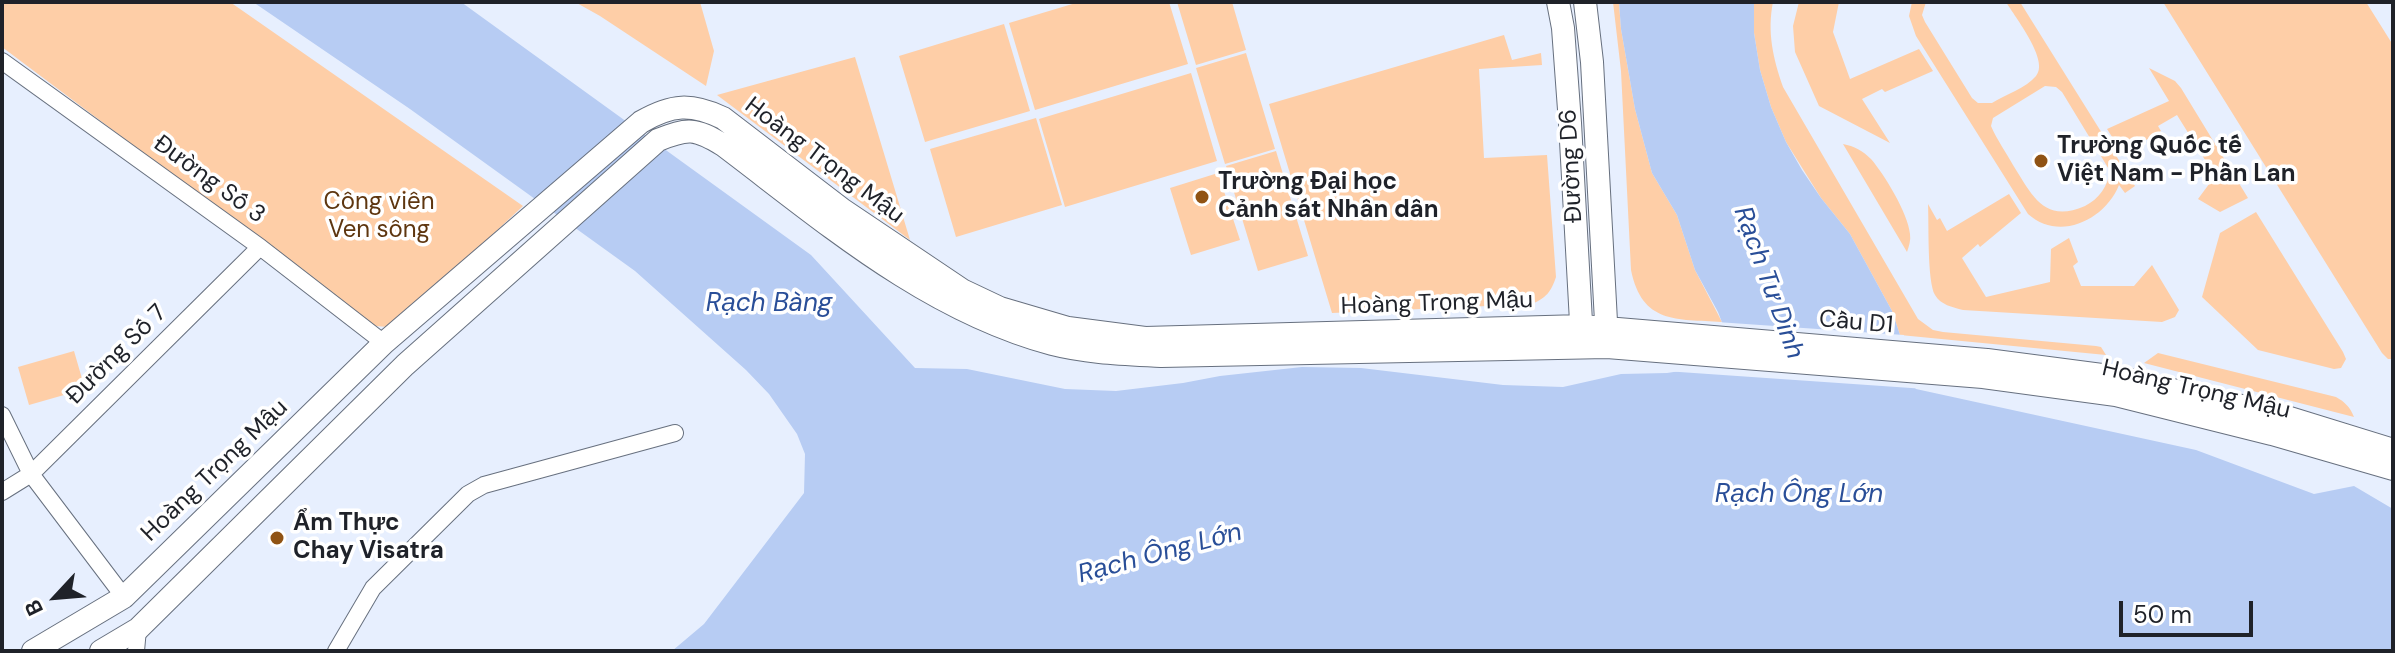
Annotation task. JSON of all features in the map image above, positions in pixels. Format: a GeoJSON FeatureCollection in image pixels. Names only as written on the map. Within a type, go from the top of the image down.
{"type":"FeatureCollection","features":[{"type":"Feature","properties":{"kind":"main road","name":"Đường D6"},"geometry":{"type":"LineString","coordinates":[[1558,2],[1563,28],[1570,123],[1582,336]]}},
{"type":"Feature","properties":{"kind":"main road","name":"Đường D6"},"geometry":{"type":"LineString","coordinates":[[1585,2],[1592,62],[1607,337]]}},
{"type":"Feature","properties":{"kind":"main road","name":"Hoàng Trọng Mậu"},"geometry":{"type":"LineString","coordinates":[[33,651],[124,597],[384,343],[641,122],[662,110],[684,107],[704,109],[723,118],[837,218]]}},
{"type":"Feature","properties":{"kind":"main road","name":"Hoàng Trọng Mậu"},"geometry":{"type":"LineString","coordinates":[[101,651],[137,640],[405,365],[658,140],[682,130],[704,134],[837,218],[962,290],[1000,308],[1037,320],[1103,334],[1145,338],[1582,336],[1674,343]]}},
{"type":"Feature","properties":{"kind":"main road","name":"Cầu D1"},"geometry":{"type":"LineString","coordinates":[[1674,343],[1985,368]]}},
{"type":"Feature","properties":{"kind":"main road","name":"Hoàng Trọng Mậu"},"geometry":{"type":"LineString","coordinates":[[1985,368],[2118,386],[2280,415],[2387,457]]}},
{"type":"Feature","properties":{"kind":"main road"},"geometry":{"type":"LineString","coordinates":[[124,597],[137,640]]}},
{"type":"Feature","properties":{"kind":"street","name":"Đường Số 3"},"geometry":{"type":"LineString","coordinates":[[2,61],[260,247],[384,343]]}},
{"type":"Feature","properties":{"kind":"street","name":"Đường Số 7"},"geometry":{"type":"LineString","coordinates":[[2,492],[31,474],[260,247]]}},
{"type":"Feature","properties":{"kind":"street"},"geometry":{"type":"LineString","coordinates":[[2,415],[31,474],[124,597]]}},
{"type":"Feature","properties":{"kind":"street"},"geometry":{"type":"LineString","coordinates":[[336,651],[373,588],[468,494],[484,485],[675,433]]}},
{"type":"Feature","properties":{"kind":"green space","name":"Công viên Ven sông"},"geometry":{"type":"Polygon","coordinates":[[[2,2],[230,2],[523,206],[400,321],[389,327],[374,326],[2,47],[2,2]]]}},
{"type":"Feature","properties":{"kind":"green space"},"geometry":{"type":"Polygon","coordinates":[[[575,2],[700,2],[714,51],[706,86],[600,16],[575,2]]]}},
{"type":"Feature","properties":{"kind":"green space"},"geometry":{"type":"Polygon","coordinates":[[[1079,2],[1169,2],[1188,64],[1035,110],[1009,23],[1079,2]]]}},
{"type":"Feature","properties":{"kind":"green space"},"geometry":{"type":"Polygon","coordinates":[[[1177,2],[1232,2],[1246,50],[1196,65],[1177,2]]]}},
{"type":"Feature","properties":{"kind":"green space"},"geometry":{"type":"Polygon","coordinates":[[[1613,2],[1619,2],[1635,109],[1652,173],[1677,215],[1695,270],[1722,322],[1663,315],[1643,300],[1636,288],[1631,270],[1621,71],[1613,2]]]}},
{"type":"Feature","properties":{"kind":"green space"},"geometry":{"type":"Polygon","coordinates":[[[1754,2],[1773,2],[1772,45],[1783,87],[1918,319],[1933,330],[1943,332],[2096,346],[2101,347],[2106,355],[1900,335],[1892,311],[1850,234],[1821,198],[1786,142],[1760,70],[1754,33],[1754,2]]]}},
{"type":"Feature","properties":{"kind":"green space"},"geometry":{"type":"Polygon","coordinates":[[[1799,2],[1839,2],[1833,32],[1850,79],[1919,49],[1933,71],[1862,99],[1890,143],[1819,106],[1795,52],[1793,26],[1799,2]]]}},
{"type":"Feature","properties":{"kind":"green space"},"geometry":{"type":"Polygon","coordinates":[[[1912,2],[1926,2],[1922,15],[1925,22],[1972,98],[1978,103],[1992,103],[2027,84],[2039,69],[2035,50],[2006,2],[2020,2],[2135,186],[2125,193],[2119,185],[2103,208],[2080,223],[2053,226],[2028,214],[1916,36],[1909,16],[1912,2]],[[2045,86],[1993,118],[1991,126],[2033,196],[2049,209],[2071,211],[2099,196],[2110,171],[2056,87],[2045,86]]]}},
{"type":"Feature","properties":{"kind":"green space"},"geometry":{"type":"Polygon","coordinates":[[[2163,2],[2366,2],[2393,45],[2393,359],[2382,353],[2163,2]]]}},
{"type":"Feature","properties":{"kind":"green space"},"geometry":{"type":"Polygon","coordinates":[[[1004,24],[1030,111],[925,142],[899,56],[1004,24]]]}},
{"type":"Feature","properties":{"kind":"green space"},"geometry":{"type":"Polygon","coordinates":[[[1504,35],[1512,60],[1541,53],[1542,65],[1479,69],[1484,158],[1547,155],[1556,277],[1550,291],[1532,304],[1332,313],[1269,104],[1504,35]]]}},
{"type":"Feature","properties":{"kind":"green space"},"geometry":{"type":"Polygon","coordinates":[[[1246,53],[1275,149],[1225,164],[1196,68],[1246,53]]]}},
{"type":"Feature","properties":{"kind":"green space"},"geometry":{"type":"Polygon","coordinates":[[[855,57],[910,240],[717,95],[855,57]]]}},
{"type":"Feature","properties":{"kind":"green space"},"geometry":{"type":"Polygon","coordinates":[[[2149,68],[2175,81],[2181,88],[2248,198],[2220,212],[2198,199],[2215,176],[2177,115],[2158,126],[2161,131],[2123,154],[2107,129],[2169,101],[2149,68]]]}},
{"type":"Feature","properties":{"kind":"green space"},"geometry":{"type":"Polygon","coordinates":[[[1191,73],[1217,161],[1065,207],[1039,119],[1191,73]]]}},
{"type":"Feature","properties":{"kind":"green space"},"geometry":{"type":"Polygon","coordinates":[[[1036,118],[1062,205],[956,237],[930,149],[1036,118]]]}},
{"type":"Feature","properties":{"kind":"green space"},"geometry":{"type":"Polygon","coordinates":[[[1843,144],[1868,156],[1889,184],[1908,225],[1910,238],[1907,252],[1843,144]]]}},
{"type":"Feature","properties":{"kind":"green space"},"geometry":{"type":"Polygon","coordinates":[[[1276,151],[1308,256],[1258,271],[1226,166],[1276,151]]]}},
{"type":"Feature","properties":{"kind":"green space"},"geometry":{"type":"Polygon","coordinates":[[[1218,173],[1240,240],[1191,255],[1170,188],[1218,173]]]}},
{"type":"Feature","properties":{"kind":"green space"},"geometry":{"type":"Polygon","coordinates":[[[2009,194],[2021,213],[1962,258],[1986,297],[2050,282],[2051,249],[2069,238],[2078,262],[2073,266],[2081,286],[2134,286],[2152,265],[2179,310],[2175,317],[2162,322],[1963,310],[1940,301],[1932,288],[1928,204],[1947,231],[2009,194]]]}},
{"type":"Feature","properties":{"kind":"green space"},"geometry":{"type":"Polygon","coordinates":[[[2256,212],[2343,352],[2346,359],[2341,368],[2334,369],[2258,350],[2202,297],[2220,233],[2256,212]]]}},
{"type":"Feature","properties":{"kind":"green space"},"geometry":{"type":"Polygon","coordinates":[[[74,351],[85,389],[29,405],[18,367],[74,351]]]}},
{"type":"Feature","properties":{"kind":"green space"},"geometry":{"type":"Polygon","coordinates":[[[2158,353],[2336,397],[2347,405],[2354,417],[2144,363],[2158,353]]]}},
{"type":"Feature","properties":{"kind":"water","name":"Rạch Ông Lớn"},"geometry":{"type":"Polygon","coordinates":[[[253,2],[461,2],[811,255],[915,368],[967,369],[1065,389],[1116,391],[1302,367],[1361,368],[1503,385],[1563,387],[1621,374],[1667,373],[1700,368],[1732,348],[1718,312],[1695,270],[1677,215],[1652,173],[1635,109],[1619,2],[1754,2],[1754,33],[1760,70],[1771,107],[1802,170],[1850,234],[1892,311],[1900,335],[1902,373],[1916,389],[2196,450],[2314,494],[2354,486],[2393,509],[2393,651],[672,651],[704,624],[804,493],[805,454],[797,434],[769,394],[746,370],[635,271],[410,109],[253,2]]]}},
{"type":"Feature","properties":{"kind":"pier"},"geometry":{"type":"Polygon","coordinates":[[[1717,322],[1904,335],[1905,371],[1918,385],[1940,390],[1665,371],[1699,364],[1728,348],[1717,322]]]}},
{"type":"Feature","properties":{"kind":"place","name":"Trường Quốc tế Việt Nam - Phần Lan"},"geometry":{"type":"Point","coordinates":[2041,161]}},
{"type":"Feature","properties":{"kind":"place","name":"Trường Đại học Cảnh sát Nhân dân"},"geometry":{"type":"Point","coordinates":[1202,197]}},
{"type":"Feature","properties":{"kind":"place","name":"Ẩm Thực Chay Visatra"},"geometry":{"type":"Point","coordinates":[277,538]}},
{"type":"Feature","properties":{"kind":"water label","name":"Rạch Tư Dinh"},"geometry":{"type":"Point","coordinates":[1768,283]}},
{"type":"Feature","properties":{"kind":"water label","name":"Rạch Bàng"},"geometry":{"type":"Point","coordinates":[769,304]}}]}
